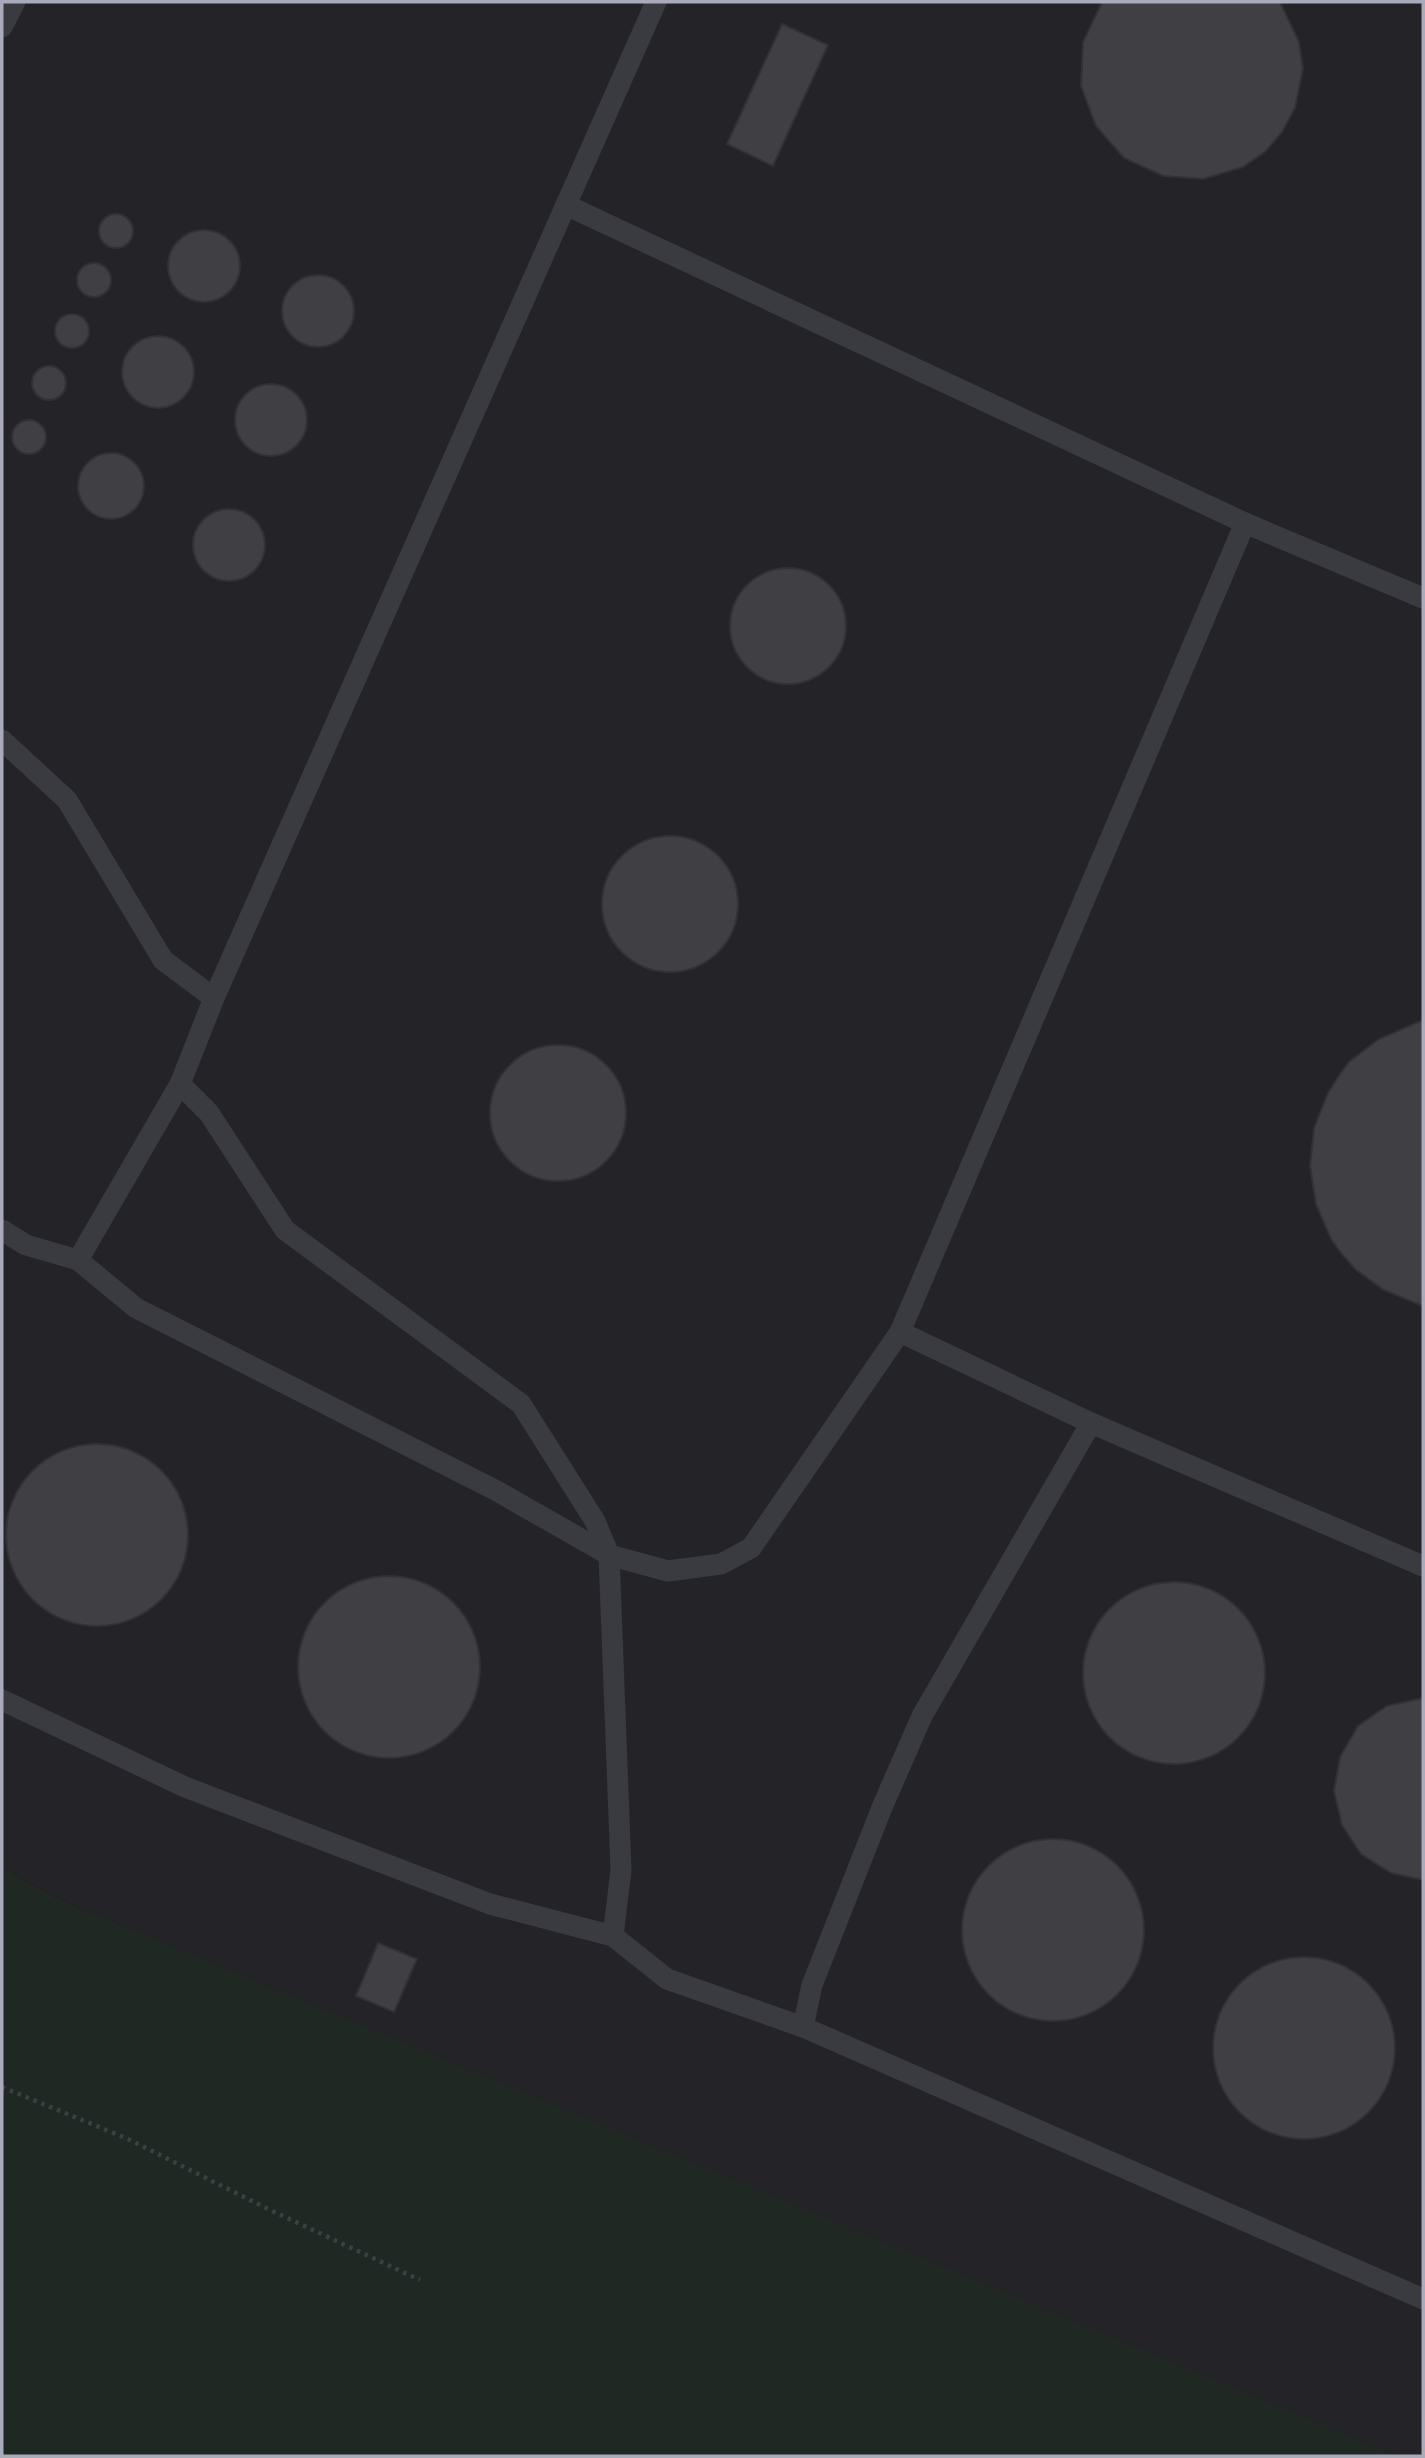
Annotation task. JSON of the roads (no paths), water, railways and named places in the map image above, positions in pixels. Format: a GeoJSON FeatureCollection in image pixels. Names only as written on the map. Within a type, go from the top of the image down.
{"type":"FeatureCollection","features":[{"type":"Feature","properties":{"kind":"lane"},"geometry":{"type":"LineString","coordinates":[[2,27],[15,2]]}},
{"type":"Feature","properties":{"kind":"lane"},"geometry":{"type":"LineString","coordinates":[[78,1260],[180,1084],[214,998],[655,2]]}},
{"type":"Feature","properties":{"kind":"lane"},"geometry":{"type":"LineString","coordinates":[[566,205],[1245,523],[1423,598]]}},
{"type":"Feature","properties":{"kind":"lane"},"geometry":{"type":"LineString","coordinates":[[2,1230],[26,1245],[78,1260],[136,1308],[497,1491],[609,1555],[668,1571],[721,1564],[751,1548],[900,1332],[1245,523]]}},
{"type":"Feature","properties":{"kind":"lane"},"geometry":{"type":"LineString","coordinates":[[2,740],[67,800],[163,960],[214,998]]}},
{"type":"Feature","properties":{"kind":"lane"},"geometry":{"type":"LineString","coordinates":[[180,1084],[209,1113],[285,1230],[521,1404],[595,1521],[609,1555],[621,1870],[612,1936]]}},
{"type":"Feature","properties":{"kind":"lane"},"geometry":{"type":"LineString","coordinates":[[900,1332],[1091,1423],[1423,1566]]}},
{"type":"Feature","properties":{"kind":"lane"},"geometry":{"type":"LineString","coordinates":[[803,2027],[812,1984],[883,1805],[922,1716],[1091,1423]]}},
{"type":"Feature","properties":{"kind":"lane"},"geometry":{"type":"LineString","coordinates":[[2,1700],[185,1787],[490,1904],[612,1936],[667,1979],[803,2027],[1423,2299]]}}]}
